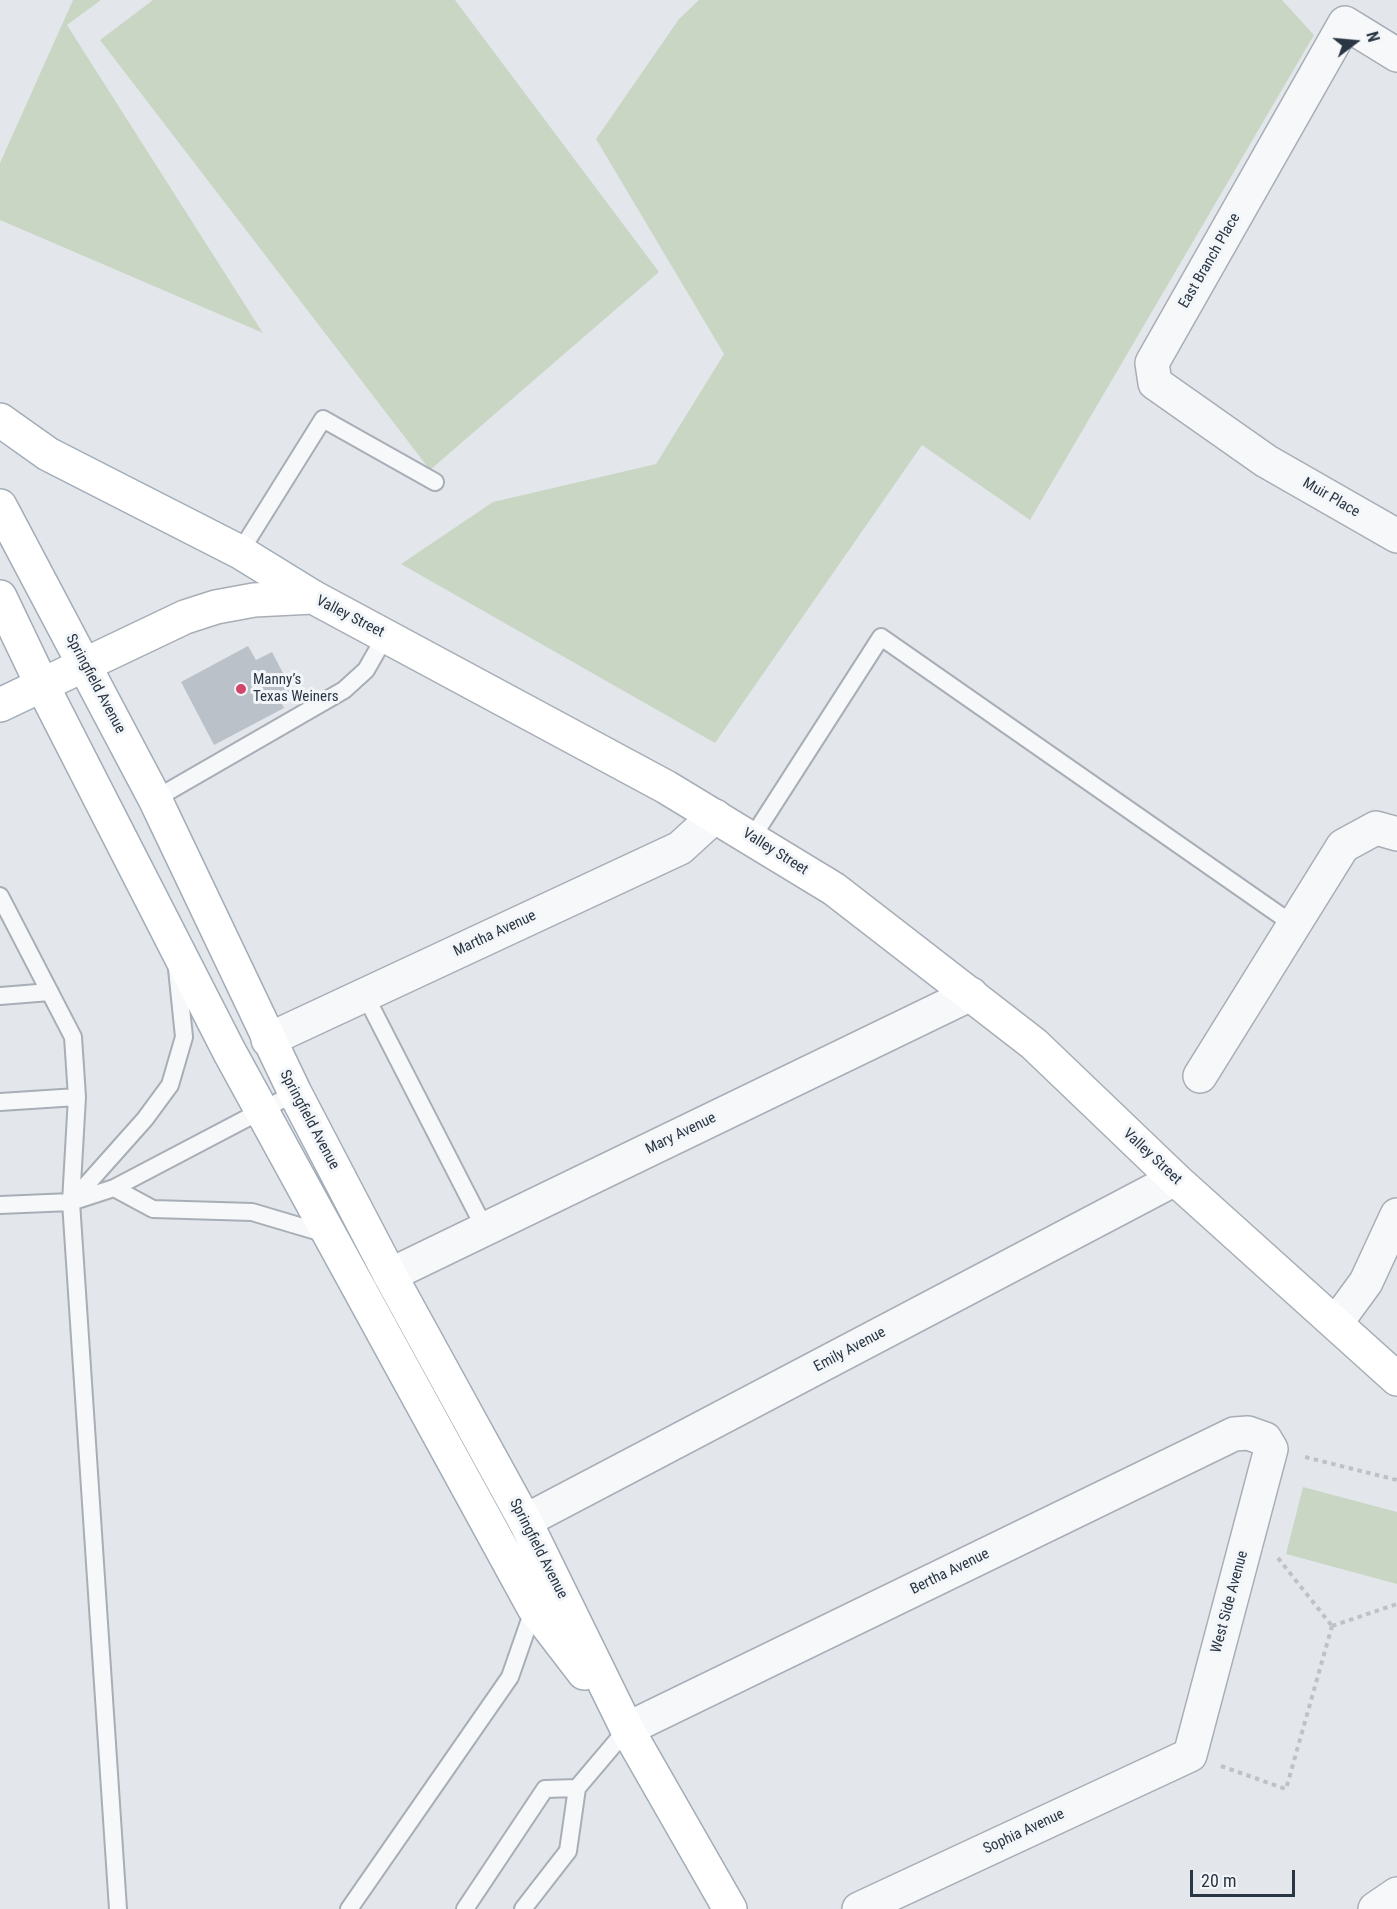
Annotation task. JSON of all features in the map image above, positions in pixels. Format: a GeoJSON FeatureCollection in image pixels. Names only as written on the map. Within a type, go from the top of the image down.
{"type":"FeatureCollection","features":[{"type":"Feature","properties":{"kind":"main road"},"geometry":{"type":"LineString","coordinates":[[0,420],[48,454],[240,552],[313,597]]}},
{"type":"Feature","properties":{"kind":"main road","name":"Springfield Avenue"},"geometry":{"type":"LineString","coordinates":[[0,507],[155,799],[295,1093],[390,1275],[525,1521],[627,1729],[730,1909]]}},
{"type":"Feature","properties":{"kind":"main road","name":"Springfield Avenue"},"geometry":{"type":"LineString","coordinates":[[0,597],[42,685],[262,1110],[534,1608],[627,1729]]}},
{"type":"Feature","properties":{"kind":"main road","name":"Valley Street"},"geometry":{"type":"LineString","coordinates":[[0,705],[185,617],[216,607],[254,600],[313,597],[666,787],[834,889],[1034,1044],[1175,1179],[1397,1379]]}},
{"type":"Feature","properties":{"kind":"street","name":"East Branch Place"},"geometry":{"type":"LineString","coordinates":[[1266,461],[1155,383],[1152,363],[1345,23],[1397,55]]}},
{"type":"Feature","properties":{"kind":"street","name":"Muir Place"},"geometry":{"type":"LineString","coordinates":[[1266,461],[1397,536]]}},
{"type":"Feature","properties":{"kind":"street","name":"Martha Avenue"},"geometry":{"type":"LineString","coordinates":[[268,1040],[680,848],[715,816]]}},
{"type":"Feature","properties":{"kind":"street"},"geometry":{"type":"LineString","coordinates":[[1200,1077],[1343,846],[1376,828],[1397,834]]}},
{"type":"Feature","properties":{"kind":"street","name":"Mary Avenue"},"geometry":{"type":"LineString","coordinates":[[390,1275],[971,994]]}},
{"type":"Feature","properties":{"kind":"street","name":"Emily Avenue"},"geometry":{"type":"LineString","coordinates":[[525,1521],[1175,1179]]}},
{"type":"Feature","properties":{"kind":"street"},"geometry":{"type":"LineString","coordinates":[[1336,1323],[1366,1282],[1397,1215]]}},
{"type":"Feature","properties":{"kind":"street","name":"Bertha Avenue"},"geometry":{"type":"LineString","coordinates":[[627,1729],[1234,1434],[1258,1435],[1269,1443],[1271,1449]]}},
{"type":"Feature","properties":{"kind":"street","name":"West Side Avenue"},"geometry":{"type":"LineString","coordinates":[[1190,1755],[1271,1449]]}},
{"type":"Feature","properties":{"kind":"street","name":"Sophia Avenue"},"geometry":{"type":"LineString","coordinates":[[859,1909],[1190,1755]]}},
{"type":"Feature","properties":{"kind":"street"},"geometry":{"type":"LineString","coordinates":[[1375,1909],[1397,1894]]}},
{"type":"Feature","properties":{"kind":"lane"},"geometry":{"type":"LineString","coordinates":[[240,552],[322,419],[435,482]]}},
{"type":"Feature","properties":{"kind":"lane"},"geometry":{"type":"LineString","coordinates":[[155,799],[344,690],[366,670],[386,635]]}},
{"type":"Feature","properties":{"kind":"lane"},"geometry":{"type":"LineString","coordinates":[[752,838],[881,637],[1294,925]]}},
{"type":"Feature","properties":{"kind":"lane"},"geometry":{"type":"LineString","coordinates":[[0,896],[73,1037],[77,1097],[71,1202],[118,1909]]}},
{"type":"Feature","properties":{"kind":"lane"},"geometry":{"type":"LineString","coordinates":[[71,1202],[145,1119],[170,1085],[184,1037],[173,941]]}},
{"type":"Feature","properties":{"kind":"lane"},"geometry":{"type":"LineString","coordinates":[[0,996],[50,992]]}},
{"type":"Feature","properties":{"kind":"lane"},"geometry":{"type":"LineString","coordinates":[[365,995],[484,1229]]}},
{"type":"Feature","properties":{"kind":"lane"},"geometry":{"type":"LineString","coordinates":[[0,1205],[71,1202],[114,1188],[295,1093]]}},
{"type":"Feature","properties":{"kind":"lane"},"geometry":{"type":"LineString","coordinates":[[0,1102],[77,1097]]}},
{"type":"Feature","properties":{"kind":"lane"},"geometry":{"type":"LineString","coordinates":[[114,1188],[153,1209],[252,1212],[330,1235]]}},
{"type":"Feature","properties":{"kind":"lane"},"geometry":{"type":"LineString","coordinates":[[350,1909],[510,1677],[534,1608]]}},
{"type":"Feature","properties":{"kind":"lane"},"geometry":{"type":"LineString","coordinates":[[523,1909],[568,1851],[577,1788],[627,1729]]}},
{"type":"Feature","properties":{"kind":"lane"},"geometry":{"type":"LineString","coordinates":[[465,1909],[545,1789],[577,1788]]}},
{"type":"Feature","properties":{"kind":"path"},"geometry":{"type":"LineString","coordinates":[[1302,1467],[1305,1456],[1397,1480]]}},
{"type":"Feature","properties":{"kind":"path"},"geometry":{"type":"LineString","coordinates":[[1276,1555],[1332,1626]]}},
{"type":"Feature","properties":{"kind":"path"},"geometry":{"type":"LineString","coordinates":[[1332,1626],[1397,1604]]}},
{"type":"Feature","properties":{"kind":"path"},"geometry":{"type":"LineString","coordinates":[[1190,1755],[1286,1789],[1332,1626]]}},
{"type":"Feature","properties":{"kind":"green space"},"geometry":{"type":"Polygon","coordinates":[[[73,0],[101,0],[67,25],[263,333],[0,220],[0,163],[73,0]]]}},
{"type":"Feature","properties":{"kind":"green space"},"geometry":{"type":"Polygon","coordinates":[[[153,0],[455,0],[659,272],[430,470],[100,40],[153,0]]]}},
{"type":"Feature","properties":{"kind":"green space"},"geometry":{"type":"Polygon","coordinates":[[[699,0],[1282,0],[1314,35],[1030,520],[922,445],[715,743],[401,564],[493,502],[656,464],[724,354],[596,139],[679,19],[699,0]]]}},
{"type":"Feature","properties":{"kind":"green space"},"geometry":{"type":"Polygon","coordinates":[[[1303,1487],[1397,1512],[1397,1584],[1286,1554],[1303,1487]]]}},
{"type":"Feature","properties":{"kind":"building"},"geometry":{"type":"Polygon","coordinates":[[[248,646],[256,660],[272,652],[293,692],[279,699],[284,708],[214,745],[181,682],[248,646]]]}},
{"type":"Feature","properties":{"kind":"place","name":"Manny’s Texas Weiners"},"geometry":{"type":"Point","coordinates":[241,689]}}]}
